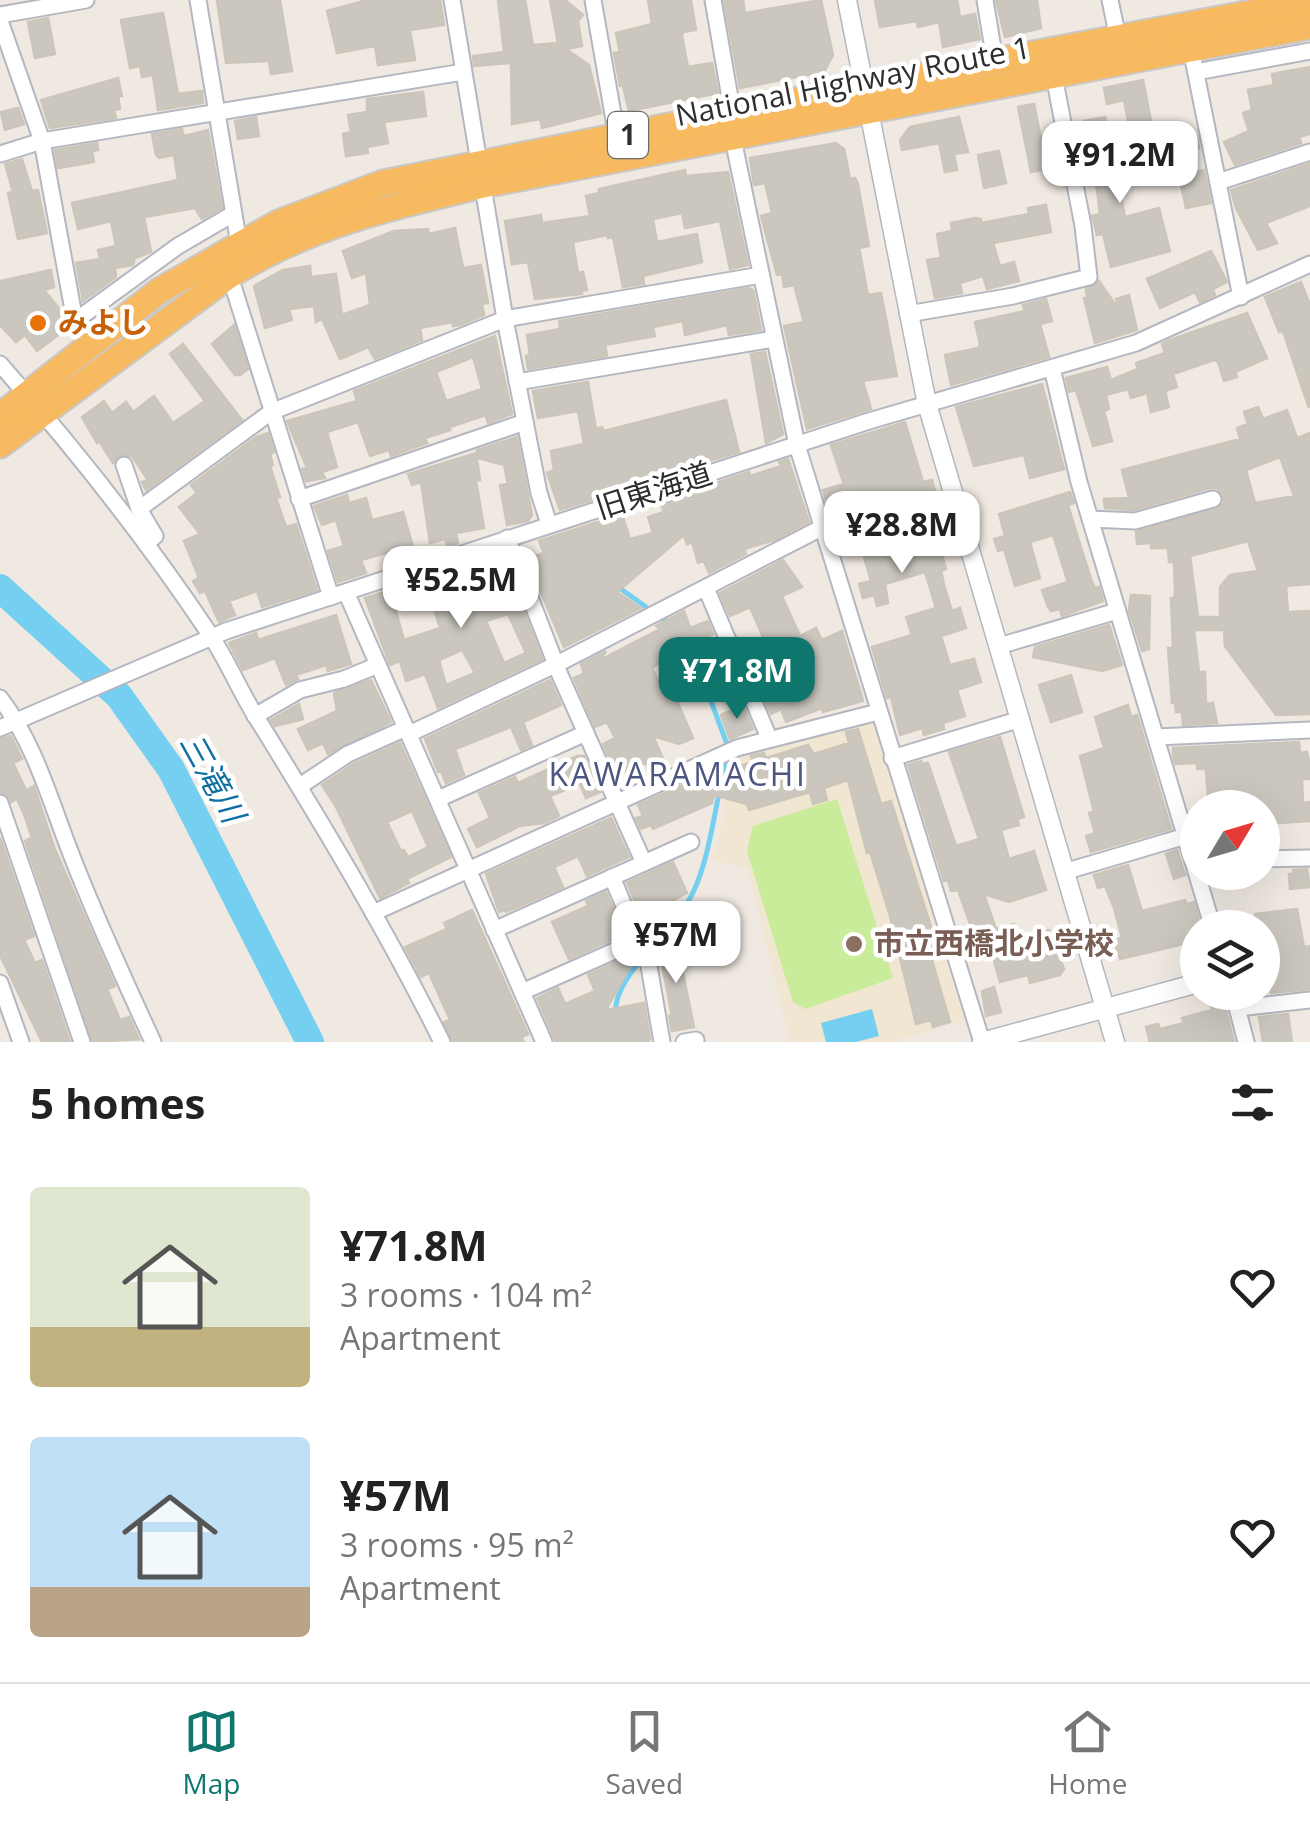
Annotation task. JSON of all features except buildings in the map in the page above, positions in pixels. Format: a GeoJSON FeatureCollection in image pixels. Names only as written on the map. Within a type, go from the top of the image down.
{"type":"FeatureCollection","features":[{"type":"Feature","properties":{"kind":"highway","name":"National Highway Route 1"},"geometry":{"type":"LineString","coordinates":[[865,99],[1193,61],[1272,25],[1310,2]]}},
{"type":"Feature","properties":{"kind":"highway","name":"National Highway Route 1"},"geometry":{"type":"LineString","coordinates":[[36,404],[159,291],[239,244],[330,200],[382,184],[481,175],[733,127],[865,99],[996,61],[1118,38],[1272,25],[1310,26]]}},
{"type":"Feature","properties":{"kind":"highway","name":"National Highway Route 1"},"geometry":{"type":"LineString","coordinates":[[7,425],[227,276],[264,253],[314,231],[481,175],[616,137],[733,127]]}},
{"type":"Feature","properties":{"kind":"street"},"geometry":{"type":"LineString","coordinates":[[86,0],[0,18],[42,141],[75,321],[178,246],[234,214]]}},
{"type":"Feature","properties":{"kind":"street"},"geometry":{"type":"LineString","coordinates":[[198,0],[239,244]]}},
{"type":"Feature","properties":{"kind":"street"},"geometry":{"type":"LineString","coordinates":[[452,0],[524,422],[549,524]]}},
{"type":"Feature","properties":{"kind":"street"},"geometry":{"type":"LineString","coordinates":[[593,0],[616,137]]}},
{"type":"Feature","properties":{"kind":"street"},"geometry":{"type":"LineString","coordinates":[[713,0],[733,127],[797,445],[982,1042],[1180,988]]}},
{"type":"Feature","properties":{"kind":"street"},"geometry":{"type":"LineString","coordinates":[[847,0],[927,404],[1116,1042]]}},
{"type":"Feature","properties":{"kind":"street"},"geometry":{"type":"LineString","coordinates":[[985,0],[996,61]]}},
{"type":"Feature","properties":{"kind":"street"},"geometry":{"type":"LineString","coordinates":[[1110,0],[1118,38]]}},
{"type":"Feature","properties":{"kind":"street"},"geometry":{"type":"LineString","coordinates":[[1272,25],[1310,52]]}},
{"type":"Feature","properties":{"kind":"street"},"geometry":{"type":"LineString","coordinates":[[1193,61],[1241,297]]}},
{"type":"Feature","properties":{"kind":"street"},"geometry":{"type":"LineString","coordinates":[[0,154],[42,141],[216,110],[464,72]]}},
{"type":"Feature","properties":{"kind":"street"},"geometry":{"type":"LineString","coordinates":[[908,314],[1013,296],[1089,277],[1054,76]]}},
{"type":"Feature","properties":{"kind":"street"},"geometry":{"type":"LineString","coordinates":[[1218,182],[1310,152]]}},
{"type":"Feature","properties":{"kind":"street"},"geometry":{"type":"LineString","coordinates":[[1307,265],[1310,284]]}},
{"type":"Feature","properties":{"kind":"street","name":"旧東海道"},"geometry":{"type":"LineString","coordinates":[[0,728],[212,638],[549,524],[1153,336],[1307,265]]}},
{"type":"Feature","properties":{"kind":"street"},"geometry":{"type":"LineString","coordinates":[[139,510],[271,412],[505,319],[762,275]]}},
{"type":"Feature","properties":{"kind":"street"},"geometry":{"type":"LineString","coordinates":[[227,276],[299,499],[339,595],[378,665],[544,1042]]}},
{"type":"Feature","properties":{"kind":"street"},"geometry":{"type":"LineString","coordinates":[[517,382],[774,339]]}},
{"type":"Feature","properties":{"kind":"street"},"geometry":{"type":"LineString","coordinates":[[0,364],[146,544],[212,638],[373,913],[442,1042]]}},
{"type":"Feature","properties":{"kind":"street"},"geometry":{"type":"LineString","coordinates":[[1052,368],[1090,518],[1180,816]]}},
{"type":"Feature","properties":{"kind":"street"},"geometry":{"type":"LineString","coordinates":[[299,499],[524,422]]}},
{"type":"Feature","properties":{"kind":"street"},"geometry":{"type":"LineString","coordinates":[[124,466],[139,510],[155,536],[146,544]]}},
{"type":"Feature","properties":{"kind":"street"},"geometry":{"type":"LineString","coordinates":[[1090,518],[1135,520],[1212,499]]}},
{"type":"Feature","properties":{"kind":"street"},"geometry":{"type":"LineString","coordinates":[[300,786],[348,754],[557,664],[822,527]]}},
{"type":"Feature","properties":{"kind":"street"},"geometry":{"type":"LineString","coordinates":[[507,538],[644,863]]}},
{"type":"Feature","properties":{"kind":"street"},"geometry":{"type":"LineString","coordinates":[[706,588],[769,738]]}},
{"type":"Feature","properties":{"kind":"street"},"geometry":{"type":"LineString","coordinates":[[999,646],[1118,612]]}},
{"type":"Feature","properties":{"kind":"street"},"geometry":{"type":"LineString","coordinates":[[256,716],[300,690],[344,680],[378,665]]}},
{"type":"Feature","properties":{"kind":"street"},"geometry":{"type":"LineString","coordinates":[[0,698],[23,718],[98,922],[153,1042]]}},
{"type":"Feature","properties":{"kind":"street"},"geometry":{"type":"LineString","coordinates":[[373,913],[737,748],[878,712]]}},
{"type":"Feature","properties":{"kind":"street"},"geometry":{"type":"LineString","coordinates":[[892,758],[1021,719]]}},
{"type":"Feature","properties":{"kind":"street"},"geometry":{"type":"LineString","coordinates":[[1156,737],[1310,730]]}},
{"type":"Feature","properties":{"kind":"street"},"geometry":{"type":"LineString","coordinates":[[438,799],[586,733]]}},
{"type":"Feature","properties":{"kind":"street"},"geometry":{"type":"LineString","coordinates":[[0,803],[82,1042]]}},
{"type":"Feature","properties":{"kind":"street"},"geometry":{"type":"LineString","coordinates":[[1066,872],[1180,838]]}},
{"type":"Feature","properties":{"kind":"street"},"geometry":{"type":"LineString","coordinates":[[494,930],[690,842]]}},
{"type":"Feature","properties":{"kind":"street"},"geometry":{"type":"LineString","coordinates":[[1280,859],[1310,858]]}},
{"type":"Feature","properties":{"kind":"street"},"geometry":{"type":"LineString","coordinates":[[612,877],[649,966],[662,1042]]}},
{"type":"Feature","properties":{"kind":"street"},"geometry":{"type":"LineString","coordinates":[[522,992],[640,943]]}},
{"type":"Feature","properties":{"kind":"street"},"geometry":{"type":"LineString","coordinates":[[0,983],[21,1042]]}},
{"type":"Feature","properties":{"kind":"street"},"geometry":{"type":"LineString","coordinates":[[1280,1000],[1310,1000]]}},
{"type":"Feature","properties":{"kind":"street"},"geometry":{"type":"LineString","coordinates":[[1238,1010],[1246,1042]]}},
{"type":"Feature","properties":{"kind":"shaded area","name":"市立西橋北小学校"},"geometry":{"type":"Polygon","coordinates":[[[873,721],[964,1020],[891,1042],[790,1042],[748,869],[713,860],[726,805],[722,802],[735,759],[873,721]]]}},
{"type":"Feature","properties":{"kind":"green space"},"geometry":{"type":"Polygon","coordinates":[[[837,799],[893,978],[805,1009],[793,1002],[747,851],[753,826],[837,799]]]}},
{"type":"Feature","properties":{"kind":"water"},"geometry":{"type":"Polygon","coordinates":[[[872,1009],[879,1036],[856,1042],[826,1042],[821,1023],[872,1009]]]}},
{"type":"Feature","properties":{"kind":"waterway"},"geometry":{"type":"LineString","coordinates":[[618,587],[670,624]]}},
{"type":"Feature","properties":{"kind":"waterway","name":"三滝川"},"geometry":{"type":"LineString","coordinates":[[0,588],[119,696],[171,769],[310,1042]]}},
{"type":"Feature","properties":{"kind":"waterway"},"geometry":{"type":"LineString","coordinates":[[685,639],[727,744],[722,783]]}},
{"type":"Feature","properties":{"kind":"waterway"},"geometry":{"type":"LineString","coordinates":[[616,1014],[617,1001],[631,972],[693,893],[719,794]]}},
{"type":"Feature","properties":{"kind":"place","name":"みよし"},"geometry":{"type":"Point","coordinates":[38,323]}},
{"type":"Feature","properties":{"kind":"place","name":"市立西橋北小学校"},"geometry":{"type":"Point","coordinates":[854,944]}},
{"type":"Feature","properties":{"kind":"district","name":"KAWARAMACHI"},"geometry":{"type":"Point","coordinates":[678,775]}}]}
